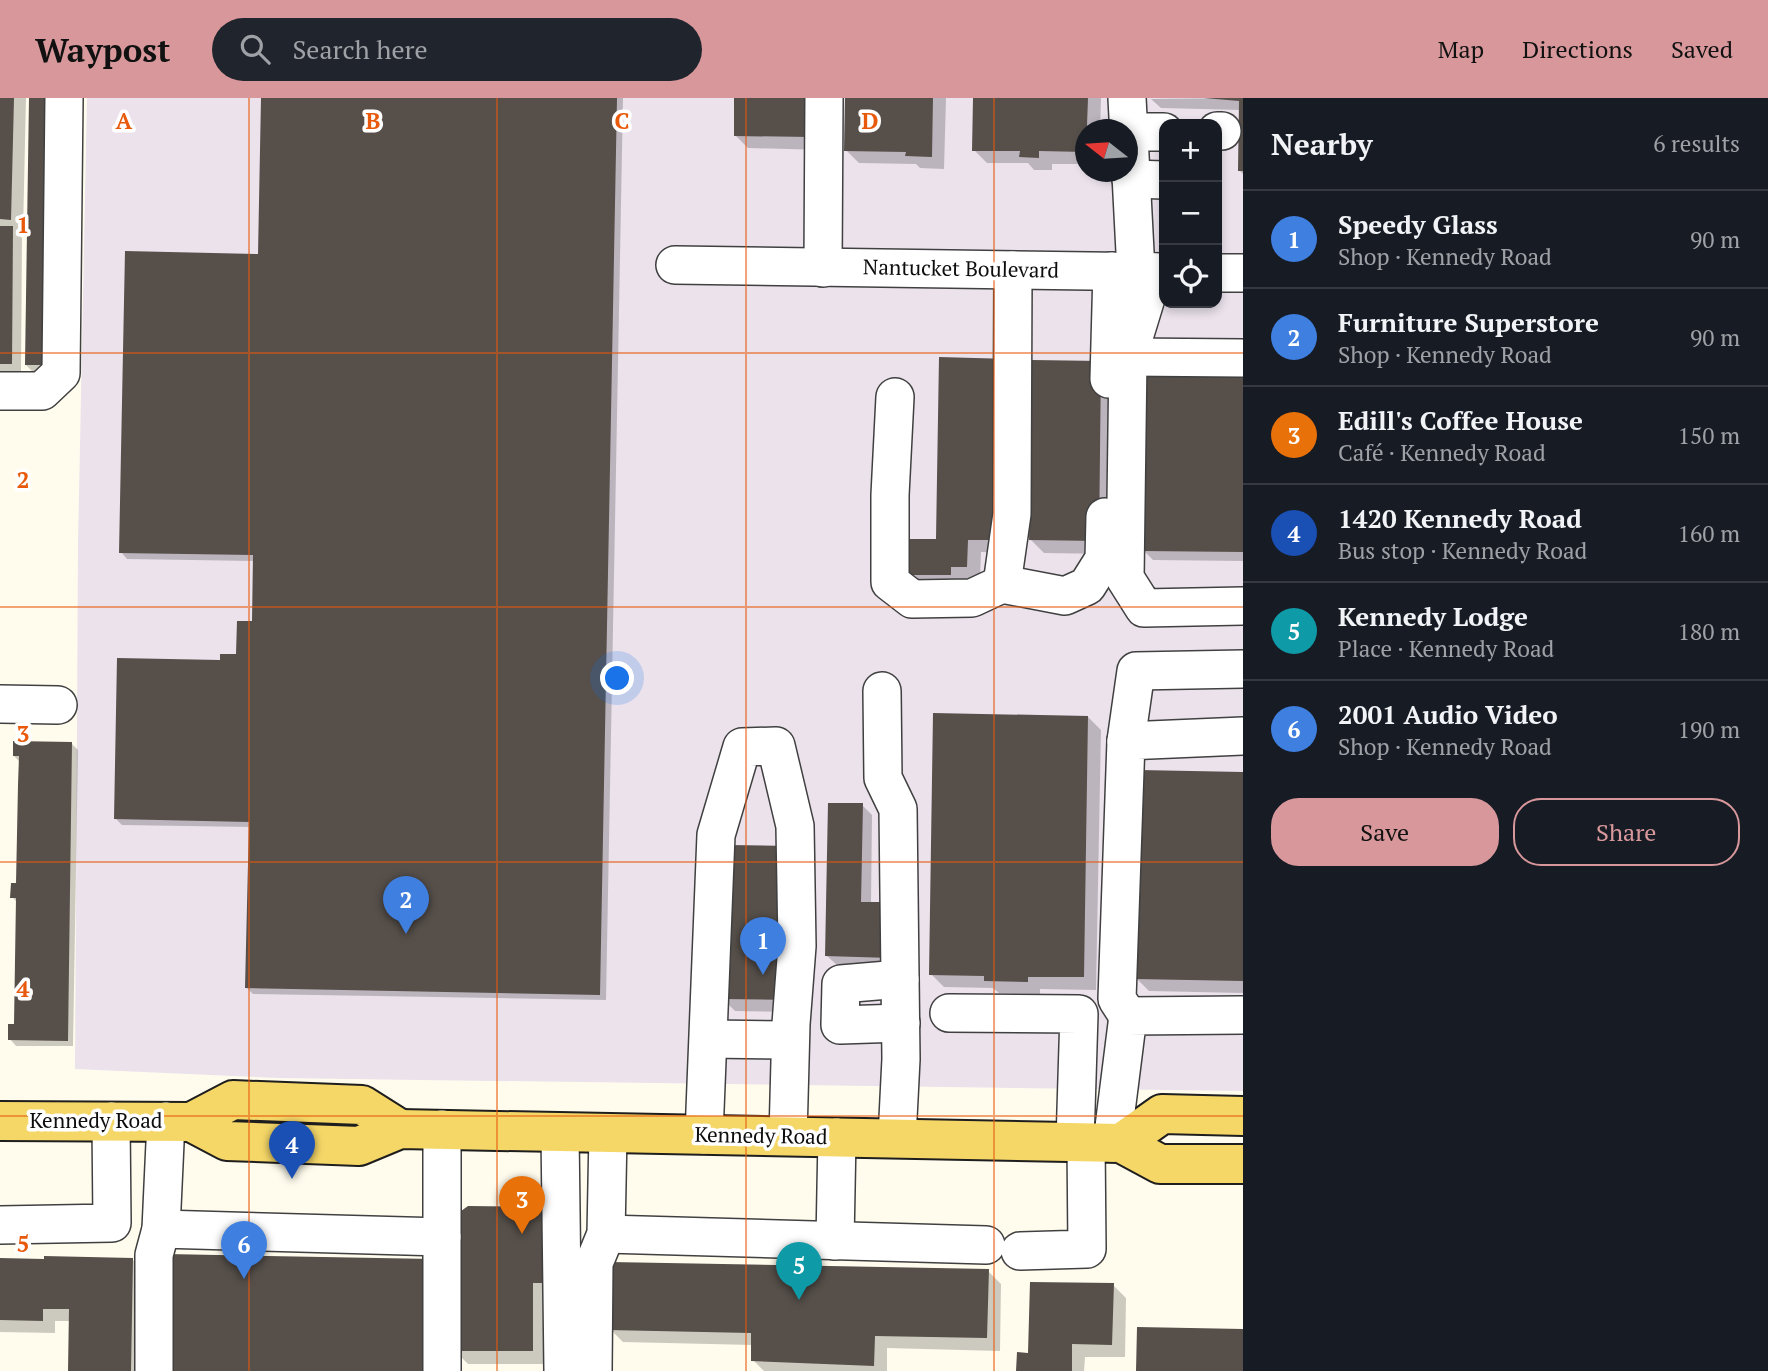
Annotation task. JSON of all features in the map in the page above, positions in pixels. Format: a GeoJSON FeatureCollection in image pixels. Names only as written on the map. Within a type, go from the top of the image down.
{"type":"FeatureCollection","features":[{"type":"Feature","properties":{"kind":"main road","name":"Kennedy Road"},"geometry":{"type":"LineString","coordinates":[[0,1121],[178,1121],[233,1101],[362,1105],[400,1129],[1099,1142],[1160,1164],[1243,1164]]}},
{"type":"Feature","properties":{"kind":"main road"},"geometry":{"type":"LineString","coordinates":[[1099,1142],[1161,1114],[1243,1116]]}},
{"type":"Feature","properties":{"kind":"street"},"geometry":{"type":"LineString","coordinates":[[0,391],[43,391],[61,373],[64,98]]}},
{"type":"Feature","properties":{"kind":"street"},"geometry":{"type":"LineString","coordinates":[[823,268],[824,98]]}},
{"type":"Feature","properties":{"kind":"street"},"geometry":{"type":"LineString","coordinates":[[1128,115],[1159,130]]}},
{"type":"Feature","properties":{"kind":"street"},"geometry":{"type":"LineString","coordinates":[[895,397],[890,495],[890,582],[912,599],[972,598],[1002,584],[1065,596],[1087,586],[1104,559],[1142,272],[1148,179],[1128,115]]}},
{"type":"Feature","properties":{"kind":"street","name":"Nantucket Boulevard"},"geometry":{"type":"LineString","coordinates":[[675,265],[1142,272]]}},
{"type":"Feature","properties":{"kind":"street"},"geometry":{"type":"LineString","coordinates":[[1002,584],[1012,514],[1013,270]]}},
{"type":"Feature","properties":{"kind":"street"},"geometry":{"type":"LineString","coordinates":[[1142,272],[1128,357],[1125,578],[1144,608],[1243,606]]}},
{"type":"Feature","properties":{"kind":"street"},"geometry":{"type":"LineString","coordinates":[[1222,272],[1243,273]]}},
{"type":"Feature","properties":{"kind":"street"},"geometry":{"type":"LineString","coordinates":[[1128,357],[1243,358]]}},
{"type":"Feature","properties":{"kind":"street"},"geometry":{"type":"LineString","coordinates":[[606,1234],[1087,1249],[1099,1142],[1128,1016],[1116,999],[1126,741],[1136,671],[1243,669]]}},
{"type":"Feature","properties":{"kind":"street"},"geometry":{"type":"LineString","coordinates":[[882,691],[883,778],[898,809],[901,1023],[897,1138]]}},
{"type":"Feature","properties":{"kind":"street"},"geometry":{"type":"LineString","coordinates":[[0,704],[58,705]]}},
{"type":"Feature","properties":{"kind":"street"},"geometry":{"type":"LineString","coordinates":[[1126,741],[1243,736]]}},
{"type":"Feature","properties":{"kind":"street"},"geometry":{"type":"LineString","coordinates":[[704,1135],[711,906],[716,835],[742,747],[776,746],[795,826],[797,946],[790,1040],[789,1136]]}},
{"type":"Feature","properties":{"kind":"street"},"geometry":{"type":"LineString","coordinates":[[900,979],[841,984],[840,1025],[901,1023]]}},
{"type":"Feature","properties":{"kind":"street"},"geometry":{"type":"LineString","coordinates":[[949,1013],[1079,1014],[1099,1142]]}},
{"type":"Feature","properties":{"kind":"street"},"geometry":{"type":"LineString","coordinates":[[1128,1016],[1243,1015]]}},
{"type":"Feature","properties":{"kind":"street"},"geometry":{"type":"LineString","coordinates":[[709,1039],[790,1040]]}},
{"type":"Feature","properties":{"kind":"street"},"geometry":{"type":"LineString","coordinates":[[0,1225],[113,1223],[111,1121]]}},
{"type":"Feature","properties":{"kind":"street"},"geometry":{"type":"LineString","coordinates":[[154,1371],[154,1255],[162,1229],[178,1121]]}},
{"type":"Feature","properties":{"kind":"street"},"geometry":{"type":"LineString","coordinates":[[442,1129],[442,1371]]}},
{"type":"Feature","properties":{"kind":"street"},"geometry":{"type":"LineString","coordinates":[[561,1132],[563,1371]]}},
{"type":"Feature","properties":{"kind":"street"},"geometry":{"type":"LineString","coordinates":[[593,1371],[594,1263],[606,1234],[608,1133]]}},
{"type":"Feature","properties":{"kind":"street"},"geometry":{"type":"LineString","coordinates":[[835,1241],[837,1137]]}},
{"type":"Feature","properties":{"kind":"street"},"geometry":{"type":"LineString","coordinates":[[162,1229],[442,1237]]}},
{"type":"Feature","properties":{"kind":"shaded area"},"geometry":{"type":"Polygon","coordinates":[[[87,98],[1243,98],[1243,1091],[278,1078],[75,1069],[78,544],[87,98]]]}},
{"type":"Feature","properties":{"kind":"building"},"geometry":{"type":"Polygon","coordinates":[[[0,98],[14,98],[11,220],[0,219],[0,98]]]}},
{"type":"Feature","properties":{"kind":"building"},"geometry":{"type":"Polygon","coordinates":[[[29,98],[54,98],[50,365],[25,365],[29,98]]]}},
{"type":"Feature","properties":{"kind":"building"},"geometry":{"type":"Polygon","coordinates":[[[261,98],[617,98],[600,995],[245,988],[249,822],[114,819],[117,658],[220,660],[220,654],[236,654],[237,621],[252,621],[253,555],[119,553],[125,251],[258,254],[261,98]]]}},
{"type":"Feature","properties":{"kind":"building"},"geometry":{"type":"Polygon","coordinates":[[[734,98],[811,98],[811,137],[734,136],[734,98]]]}},
{"type":"Feature","properties":{"kind":"building"},"geometry":{"type":"Polygon","coordinates":[[[845,98],[933,98],[932,157],[905,156],[906,152],[844,151],[845,98]]]}},
{"type":"Feature","properties":{"kind":"building"},"geometry":{"type":"Polygon","coordinates":[[[973,98],[1088,98],[1087,119],[1075,119],[1075,152],[1039,151],[1039,158],[1019,157],[1020,151],[972,151],[973,98]]]}},
{"type":"Feature","properties":{"kind":"building"},"geometry":{"type":"Polygon","coordinates":[[[1204,98],[1243,98],[1243,171],[1238,171],[1239,101],[1204,98]]]}},
{"type":"Feature","properties":{"kind":"building"},"geometry":{"type":"Polygon","coordinates":[[[0,226],[13,226],[12,364],[0,364],[0,226]]]}},
{"type":"Feature","properties":{"kind":"building"},"geometry":{"type":"Polygon","coordinates":[[[939,357],[1010,359],[1006,540],[968,540],[967,567],[951,567],[951,575],[909,575],[910,539],[936,539],[939,357]]]}},
{"type":"Feature","properties":{"kind":"building"},"geometry":{"type":"Polygon","coordinates":[[[1032,360],[1101,361],[1099,541],[1029,540],[1032,360]]]}},
{"type":"Feature","properties":{"kind":"building"},"geometry":{"type":"Polygon","coordinates":[[[1145,365],[1243,366],[1243,552],[1142,551],[1145,365]]]}},
{"type":"Feature","properties":{"kind":"building"},"geometry":{"type":"Polygon","coordinates":[[[933,713],[1088,716],[1084,977],[1028,977],[1028,982],[984,981],[984,976],[929,975],[933,713]]]}},
{"type":"Feature","properties":{"kind":"building"},"geometry":{"type":"Polygon","coordinates":[[[13,741],[72,742],[68,1041],[8,1040],[8,1024],[14,1024],[16,898],[10,898],[11,883],[16,883],[19,756],[13,756],[13,741]]]}},
{"type":"Feature","properties":{"kind":"building"},"geometry":{"type":"Polygon","coordinates":[[[1139,770],[1243,772],[1243,981],[1135,979],[1139,770]]]}},
{"type":"Feature","properties":{"kind":"building"},"geometry":{"type":"Polygon","coordinates":[[[828,803],[863,803],[861,902],[893,902],[891,958],[825,956],[828,803]]]}},
{"type":"Feature","properties":{"kind":"building"},"geometry":{"type":"Polygon","coordinates":[[[728,845],[789,846],[791,1000],[721,999],[728,845]]]}},
{"type":"Feature","properties":{"kind":"building"},"geometry":{"type":"Polygon","coordinates":[[[468,1206],[543,1207],[554,1283],[533,1283],[533,1351],[453,1351],[453,1217],[468,1206]]]}},
{"type":"Feature","properties":{"kind":"building"},"geometry":{"type":"Polygon","coordinates":[[[166,1254],[433,1259],[428,1371],[171,1371],[166,1254]]]}},
{"type":"Feature","properties":{"kind":"building"},"geometry":{"type":"Polygon","coordinates":[[[44,1256],[133,1258],[131,1371],[68,1371],[69,1309],[43,1309],[43,1321],[0,1320],[0,1258],[44,1259],[44,1256]]]}},
{"type":"Feature","properties":{"kind":"building"},"geometry":{"type":"Polygon","coordinates":[[[610,1262],[989,1269],[987,1338],[875,1336],[874,1366],[751,1361],[751,1333],[608,1330],[610,1262]]]}},
{"type":"Feature","properties":{"kind":"building"},"geometry":{"type":"Polygon","coordinates":[[[1030,1282],[1114,1283],[1112,1345],[1072,1344],[1072,1371],[1016,1371],[1017,1352],[1028,1353],[1030,1282]]]}},
{"type":"Feature","properties":{"kind":"building"},"geometry":{"type":"Polygon","coordinates":[[[1137,1327],[1243,1329],[1243,1371],[1136,1371],[1137,1327]]]}},
{"type":"Feature","properties":{"kind":"place","name":"Furniture Superstore"},"geometry":{"type":"Point","coordinates":[406,934]}},
{"type":"Feature","properties":{"kind":"place","name":"Speedy Glass"},"geometry":{"type":"Point","coordinates":[763,975]}},
{"type":"Feature","properties":{"kind":"place","name":"1420 Kennedy Road"},"geometry":{"type":"Point","coordinates":[292,1179]}},
{"type":"Feature","properties":{"kind":"place","name":"Edill's Coffee House"},"geometry":{"type":"Point","coordinates":[522,1234]}},
{"type":"Feature","properties":{"kind":"place","name":"2001 Audio Video"},"geometry":{"type":"Point","coordinates":[244,1279]}},
{"type":"Feature","properties":{"kind":"place","name":"Kennedy Lodge"},"geometry":{"type":"Point","coordinates":[799,1300]}}]}
